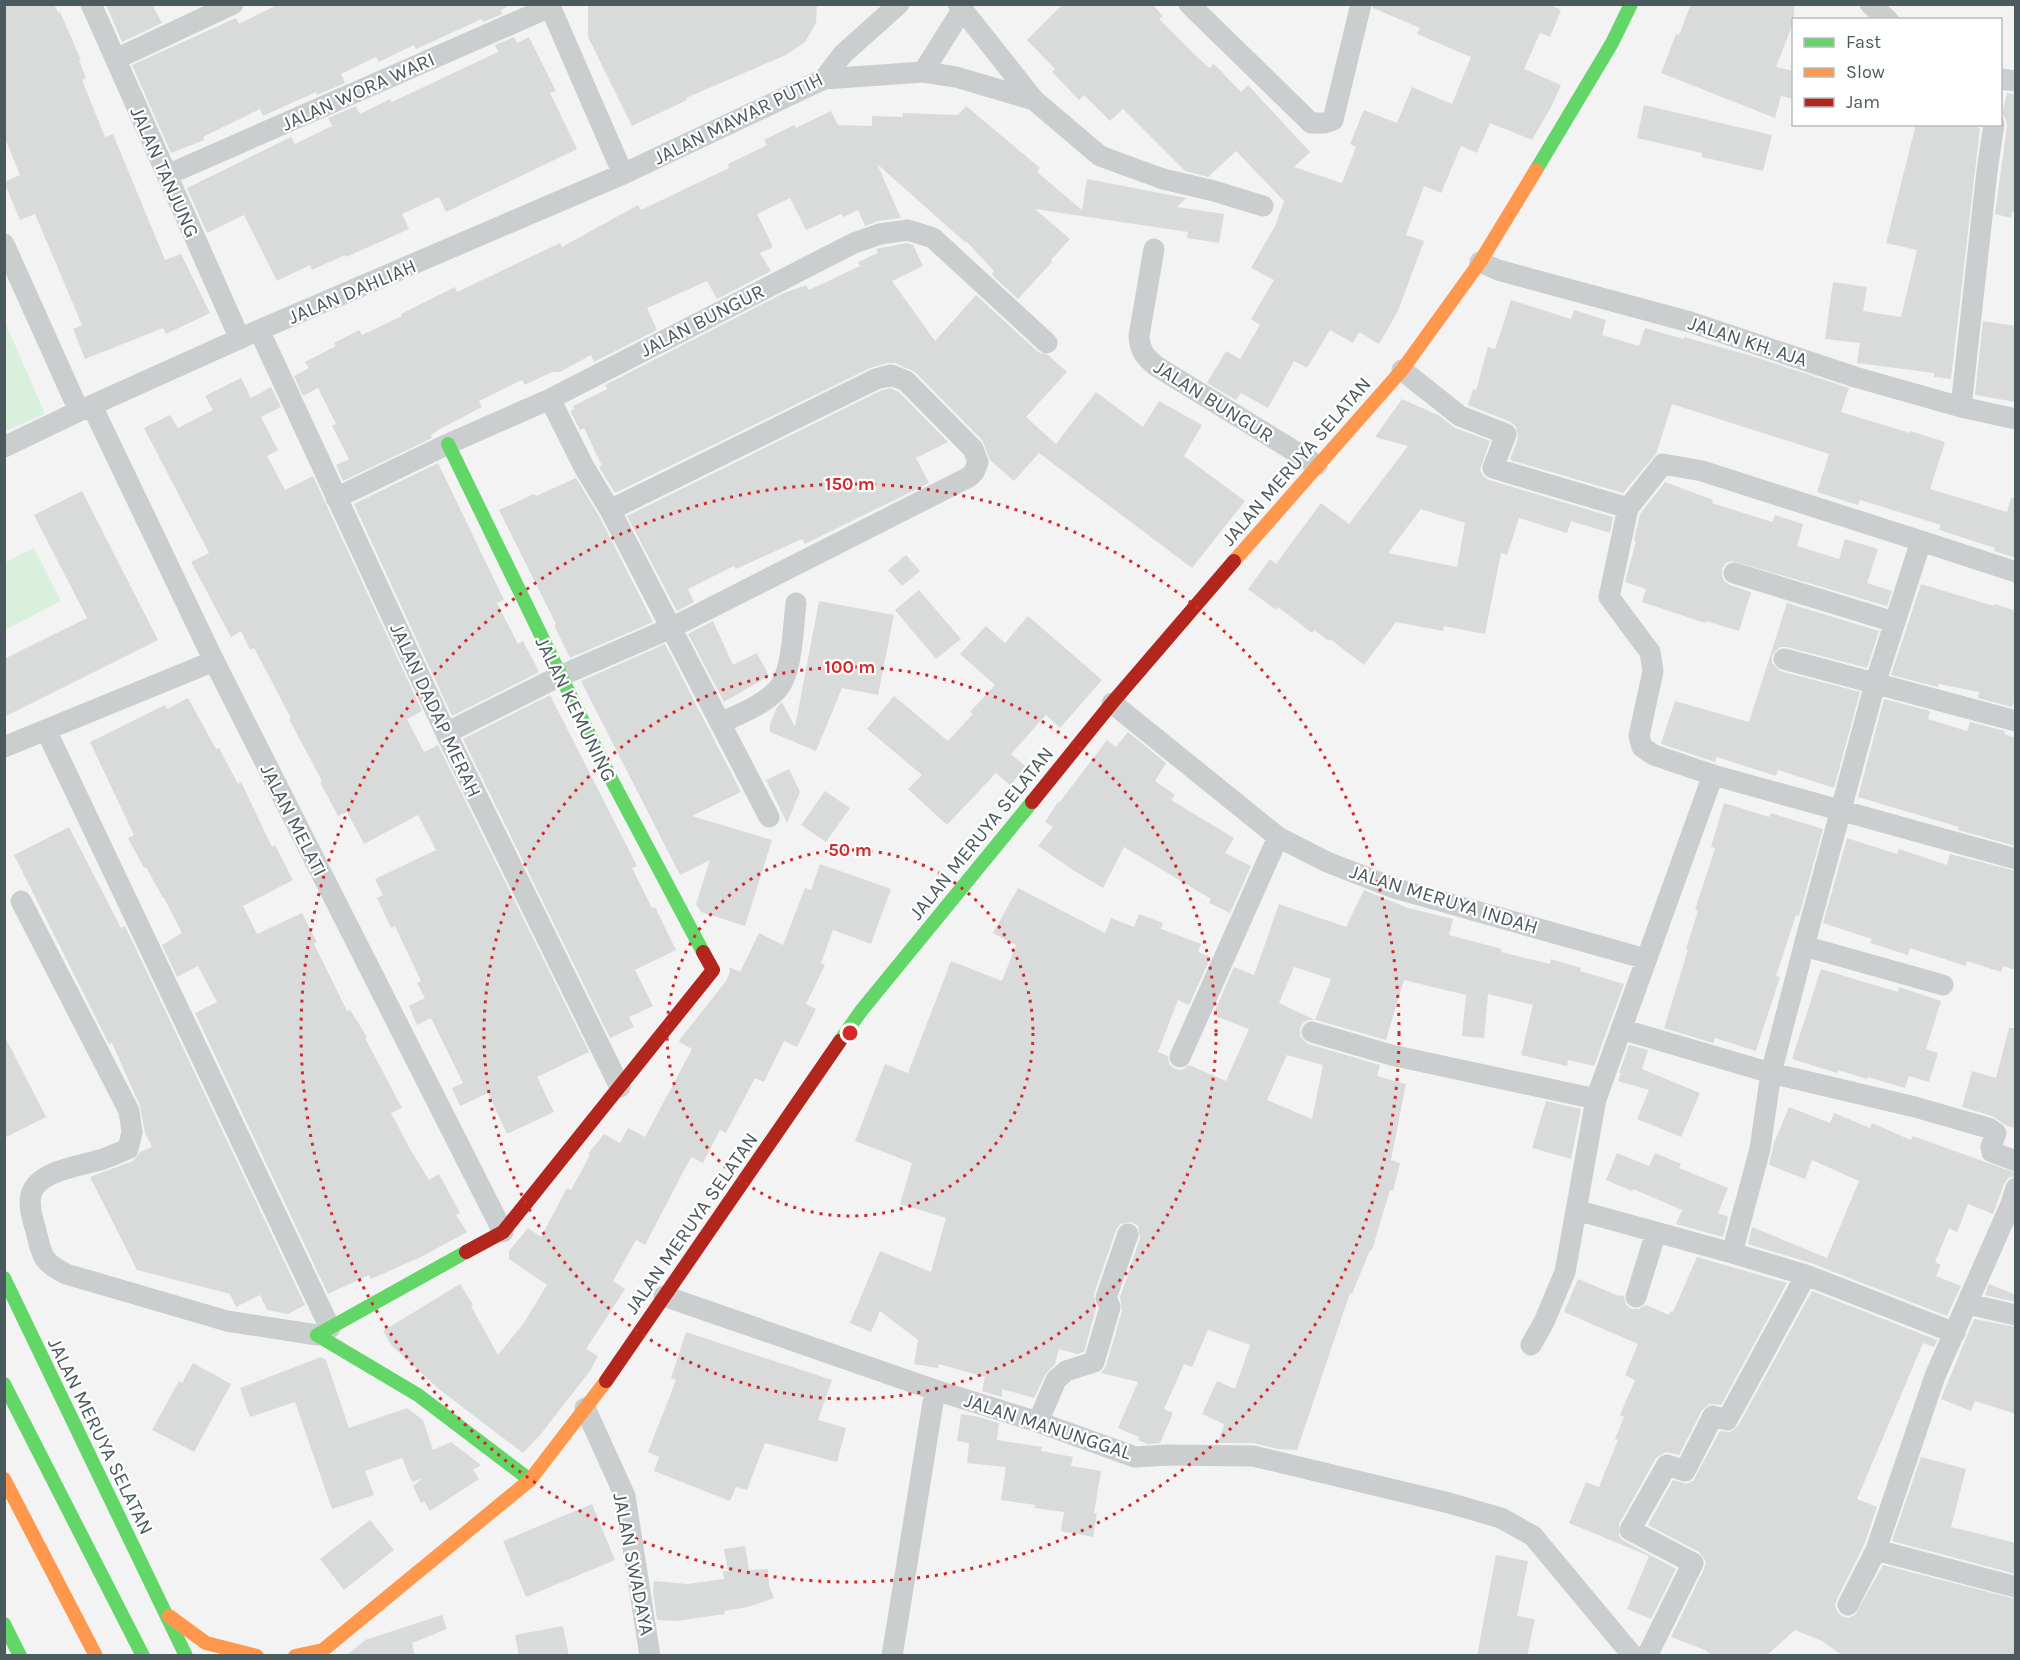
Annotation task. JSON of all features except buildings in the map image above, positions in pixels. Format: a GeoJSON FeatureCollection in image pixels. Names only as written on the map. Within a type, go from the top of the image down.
{"type":"FeatureCollection","features":[{"type":"Feature","properties":{"kind":"main road","name":"JALAN MERUYA SELATAN"},"geometry":{"type":"LineString","coordinates":[[295,1656],[323,1653],[530,1480],[614,1370],[861,1011],[1112,703],[1402,370],[1480,262],[1612,43],[1631,4]]}},
{"type":"Feature","properties":{"kind":"main road","name":"JALAN KEMUNING"},"geometry":{"type":"LineString","coordinates":[[448,444],[620,798],[713,970],[620,1087]]}},
{"type":"Feature","properties":{"kind":"main road"},"geometry":{"type":"LineString","coordinates":[[530,1480],[418,1395],[323,1331],[503,1232],[620,1087]]}},
{"type":"Feature","properties":{"kind":"main road","name":"JALAN MERUYA SELATAN"},"geometry":{"type":"LineString","coordinates":[[4,1278],[186,1656]]}},
{"type":"Feature","properties":{"kind":"main road"},"geometry":{"type":"LineString","coordinates":[[4,1384],[143,1656]]}},
{"type":"Feature","properties":{"kind":"main road"},"geometry":{"type":"LineString","coordinates":[[4,1479],[96,1656]]}},
{"type":"Feature","properties":{"kind":"main road","name":"JALAN MERUYA SELATAN"},"geometry":{"type":"LineString","coordinates":[[163,1611],[206,1643],[257,1656]]}},
{"type":"Feature","properties":{"kind":"main road"},"geometry":{"type":"LineString","coordinates":[[4,1624],[20,1656]]}},
{"type":"Feature","properties":{"kind":"street","name":"JALAN TANJUNG"},"geometry":{"type":"LineString","coordinates":[[91,4],[240,339]]}},
{"type":"Feature","properties":{"kind":"street"},"geometry":{"type":"LineString","coordinates":[[116,59],[233,4]]}},
{"type":"Feature","properties":{"kind":"street","name":"JALAN MAWAR PUTIH"},"geometry":{"type":"LineString","coordinates":[[623,174],[824,79],[843,54],[899,4]]}},
{"type":"Feature","properties":{"kind":"street"},"geometry":{"type":"LineString","coordinates":[[1188,4],[1311,123],[1333,120],[1361,4]]}},
{"type":"Feature","properties":{"kind":"street"},"geometry":{"type":"LineString","coordinates":[[1870,4],[1886,18]]}},
{"type":"Feature","properties":{"kind":"street"},"geometry":{"type":"LineString","coordinates":[[550,6],[623,174]]}},
{"type":"Feature","properties":{"kind":"street","name":"JALAN WORA WARI"},"geometry":{"type":"LineString","coordinates":[[167,175],[550,6]]}},
{"type":"Feature","properties":{"kind":"street"},"geometry":{"type":"LineString","coordinates":[[923,72],[960,7],[1034,100],[1101,156],[1163,179],[1263,206]]}},
{"type":"Feature","properties":{"kind":"street"},"geometry":{"type":"LineString","coordinates":[[824,79],[923,72],[956,77],[1034,100]]}},
{"type":"Feature","properties":{"kind":"street"},"geometry":{"type":"LineString","coordinates":[[1961,406],[1994,126]]}},
{"type":"Feature","properties":{"kind":"street","name":"JALAN DAHLIAH"},"geometry":{"type":"LineString","coordinates":[[4,447],[259,330],[623,174]]}},
{"type":"Feature","properties":{"kind":"street","name":"JALAN BUNGUR"},"geometry":{"type":"LineString","coordinates":[[336,498],[448,444],[550,399],[854,243],[880,234],[908,230],[933,238],[1047,343]]}},
{"type":"Feature","properties":{"kind":"street"},"geometry":{"type":"LineString","coordinates":[[4,244],[86,409]]}},
{"type":"Feature","properties":{"kind":"street","name":"JALAN BUNGUR"},"geometry":{"type":"LineString","coordinates":[[1154,249],[1139,336],[1140,347],[1145,357],[1317,465]]}},
{"type":"Feature","properties":{"kind":"street","name":"JALAN KH. AJA"},"geometry":{"type":"LineString","coordinates":[[1480,262],[1498,270],[1690,322],[1855,377],[2016,419]]}},
{"type":"Feature","properties":{"kind":"street","name":"JALAN DADAP MERAH"},"geometry":{"type":"LineString","coordinates":[[259,330],[446,733],[620,1087]]}},
{"type":"Feature","properties":{"kind":"street"},"geometry":{"type":"LineString","coordinates":[[1402,370],[1460,416],[1506,435],[1493,468],[1628,508]]}},
{"type":"Feature","properties":{"kind":"street"},"geometry":{"type":"LineString","coordinates":[[446,733],[560,676],[671,628],[969,477],[978,462],[973,449],[906,381],[891,375],[876,379],[610,510]]}},
{"type":"Feature","properties":{"kind":"street"},"geometry":{"type":"LineString","coordinates":[[550,399],[769,817]]}},
{"type":"Feature","properties":{"kind":"street","name":"JALAN MELATI"},"geometry":{"type":"LineString","coordinates":[[86,409],[503,1232]]}},
{"type":"Feature","properties":{"kind":"street"},"geometry":{"type":"LineString","coordinates":[[2016,572],[1702,471],[1663,464],[1628,508],[1609,597],[1650,652],[1653,671],[1639,736],[1642,747],[1654,755],[1713,775],[2016,859]]}},
{"type":"Feature","properties":{"kind":"street"},"geometry":{"type":"LineString","coordinates":[[1732,1253],[1760,1149],[1771,1073],[1804,946],[1875,684],[1921,541]]}},
{"type":"Feature","properties":{"kind":"street"},"geometry":{"type":"LineString","coordinates":[[1734,573],[1894,622]]}},
{"type":"Feature","properties":{"kind":"street"},"geometry":{"type":"LineString","coordinates":[[720,723],[768,698],[779,688],[788,667],[796,603]]}},
{"type":"Feature","properties":{"kind":"street"},"geometry":{"type":"LineString","coordinates":[[1784,659],[2016,722]]}},
{"type":"Feature","properties":{"kind":"street"},"geometry":{"type":"LineString","coordinates":[[4,747],[214,661]]}},
{"type":"Feature","properties":{"kind":"street","name":"JALAN MERUYA INDAH"},"geometry":{"type":"LineString","coordinates":[[1112,703],[1278,837],[1327,862],[1394,888],[1646,959]]}},
{"type":"Feature","properties":{"kind":"street"},"geometry":{"type":"LineString","coordinates":[[46,730],[323,1331]]}},
{"type":"Feature","properties":{"kind":"street"},"geometry":{"type":"LineString","coordinates":[[1531,1345],[1544,1322],[1565,1272],[1596,1099],[1713,775]]}},
{"type":"Feature","properties":{"kind":"street"},"geometry":{"type":"LineString","coordinates":[[1180,1057],[1278,837]]}},
{"type":"Feature","properties":{"kind":"street"},"geometry":{"type":"LineString","coordinates":[[21,901],[129,1110],[132,1132],[128,1149],[105,1159],[52,1174],[39,1181],[31,1193],[30,1206],[42,1258],[50,1266],[66,1274],[227,1321],[323,1331]]}},
{"type":"Feature","properties":{"kind":"street"},"geometry":{"type":"LineString","coordinates":[[1804,946],[1943,985]]}},
{"type":"Feature","properties":{"kind":"street"},"geometry":{"type":"LineString","coordinates":[[1621,1029],[1771,1073],[1915,1107],[1988,1128],[1996,1133],[1991,1147],[1992,1152],[2016,1161]]}},
{"type":"Feature","properties":{"kind":"street"},"geometry":{"type":"LineString","coordinates":[[1312,1032],[1391,1055],[1596,1099]]}},
{"type":"Feature","properties":{"kind":"street"},"geometry":{"type":"LineString","coordinates":[[1848,1605],[1875,1550],[1935,1376],[2014,1199]]}},
{"type":"Feature","properties":{"kind":"street"},"geometry":{"type":"LineString","coordinates":[[1576,1210],[1806,1275],[1955,1333]]}},
{"type":"Feature","properties":{"kind":"street"},"geometry":{"type":"LineString","coordinates":[[1636,1297],[1656,1232]]}},
{"type":"Feature","properties":{"kind":"street"},"geometry":{"type":"LineString","coordinates":[[1038,1422],[1056,1380],[1066,1371],[1094,1362],[1110,1307],[1106,1298],[1128,1234]]}},
{"type":"Feature","properties":{"kind":"street"},"geometry":{"type":"LineString","coordinates":[[1647,1656],[1693,1563],[1630,1530],[1667,1465],[1685,1471],[1713,1416],[1727,1420],[1806,1275]]}},
{"type":"Feature","properties":{"kind":"street","name":"JALAN MANUNGGAL"},"geometry":{"type":"LineString","coordinates":[[664,1296],[1135,1457],[1253,1456],[1438,1500],[1501,1518],[1533,1536],[1633,1656]]}},
{"type":"Feature","properties":{"kind":"street"},"geometry":{"type":"LineString","coordinates":[[1968,1304],[2016,1315]]}},
{"type":"Feature","properties":{"kind":"street"},"geometry":{"type":"LineString","coordinates":[[892,1656],[935,1390]]}},
{"type":"Feature","properties":{"kind":"street","name":"JALAN SWADAYA"},"geometry":{"type":"LineString","coordinates":[[585,1408],[625,1496],[651,1656]]}},
{"type":"Feature","properties":{"kind":"street"},"geometry":{"type":"LineString","coordinates":[[1875,1550],[2016,1587]]}},
{"type":"Feature","properties":{"kind":"green space"},"geometry":{"type":"Polygon","coordinates":[[[5,322],[45,414],[4,431],[5,322]]]}},
{"type":"Feature","properties":{"kind":"green space"},"geometry":{"type":"Polygon","coordinates":[[[34,548],[61,601],[5,630],[5,562],[34,548]]]}},
{"type":"Feature","properties":{"kind":"traffic: fast"},"geometry":{"type":"LineString","coordinates":[[1536,170],[1612,43],[1631,4]]}},
{"type":"Feature","properties":{"kind":"traffic: fast"},"geometry":{"type":"LineString","coordinates":[[448,444],[609,775],[703,952]]}},
{"type":"Feature","properties":{"kind":"traffic: fast"},"geometry":{"type":"LineString","coordinates":[[840,1041],[861,1011],[1032,802]]}},
{"type":"Feature","properties":{"kind":"traffic: fast"},"geometry":{"type":"LineString","coordinates":[[466,1252],[317,1335],[418,1395],[530,1480]]}},
{"type":"Feature","properties":{"kind":"traffic: fast"},"geometry":{"type":"LineString","coordinates":[[4,1278],[186,1656]]}},
{"type":"Feature","properties":{"kind":"traffic: fast"},"geometry":{"type":"LineString","coordinates":[[4,1384],[143,1656]]}},
{"type":"Feature","properties":{"kind":"traffic: fast"},"geometry":{"type":"LineString","coordinates":[[4,1624],[20,1656]]}},
{"type":"Feature","properties":{"kind":"traffic: slow"},"geometry":{"type":"LineString","coordinates":[[1234,561],[1402,370],[1480,262],[1536,170]]}},
{"type":"Feature","properties":{"kind":"traffic: slow"},"geometry":{"type":"LineString","coordinates":[[295,1656],[323,1650],[530,1480],[606,1381]]}},
{"type":"Feature","properties":{"kind":"traffic: slow"},"geometry":{"type":"LineString","coordinates":[[4,1479],[96,1656]]}},
{"type":"Feature","properties":{"kind":"traffic: slow"},"geometry":{"type":"LineString","coordinates":[[169,1616],[206,1643],[257,1656]]}},
{"type":"Feature","properties":{"kind":"traffic: jam"},"geometry":{"type":"LineString","coordinates":[[1032,802],[1112,703],[1234,561]]}},
{"type":"Feature","properties":{"kind":"traffic: jam"},"geometry":{"type":"LineString","coordinates":[[466,1252],[503,1232],[713,970],[703,952]]}},
{"type":"Feature","properties":{"kind":"traffic: jam"},"geometry":{"type":"LineString","coordinates":[[606,1381],[840,1041]]}}]}
